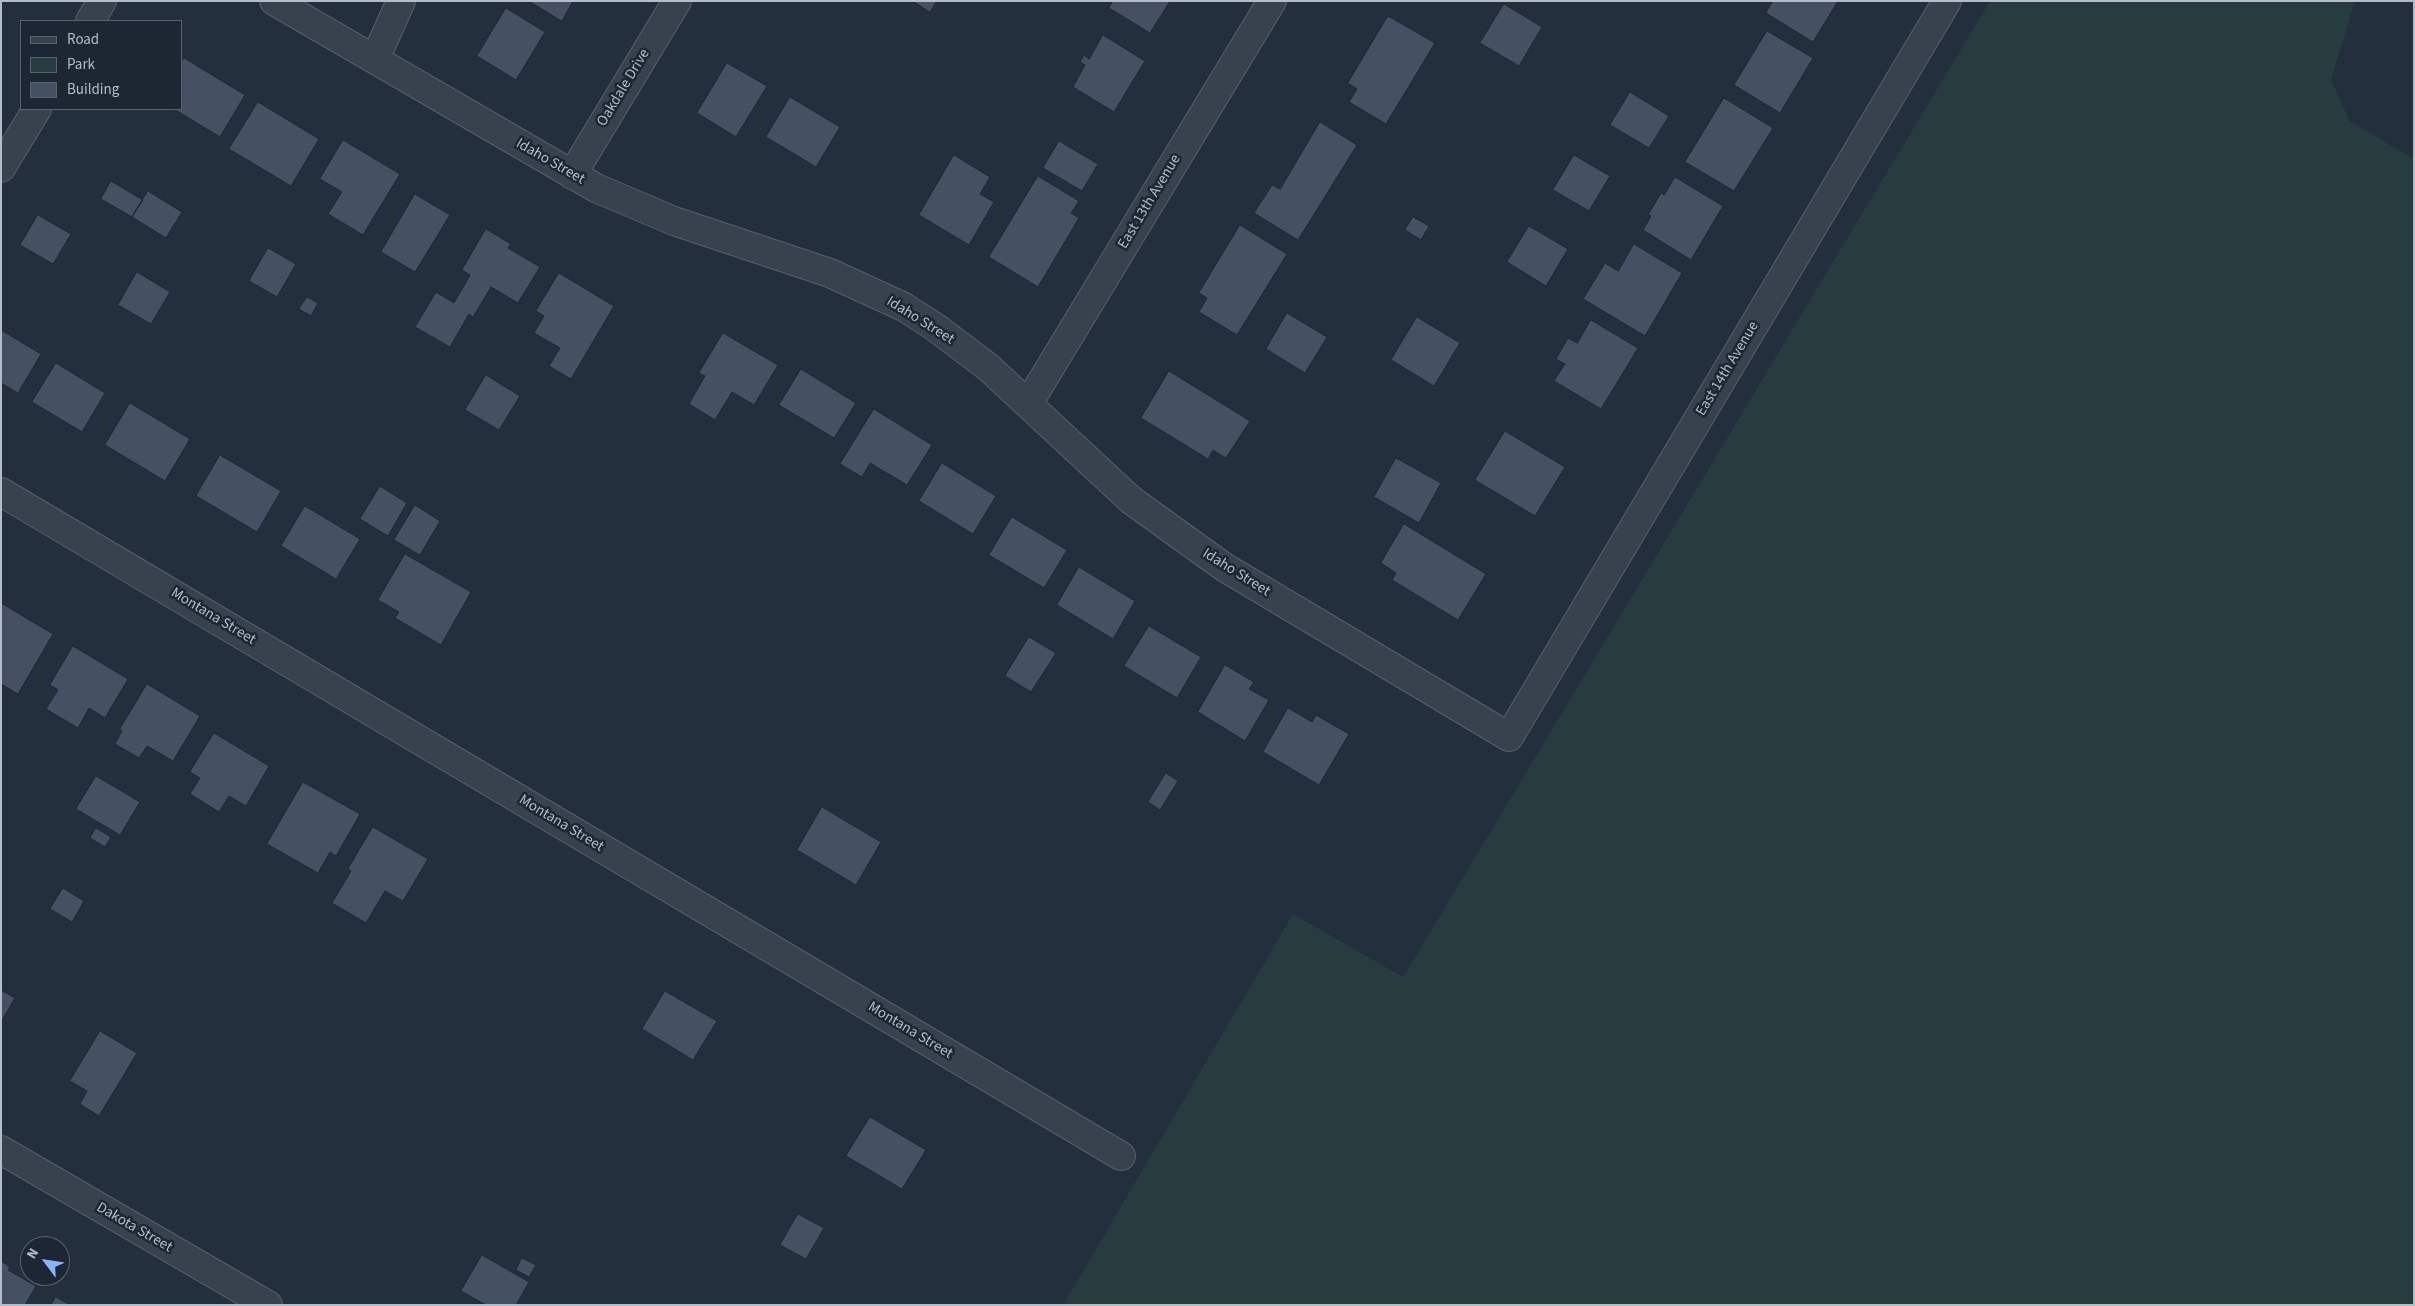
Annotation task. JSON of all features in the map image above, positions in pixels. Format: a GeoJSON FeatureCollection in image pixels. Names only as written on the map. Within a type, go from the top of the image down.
{"type":"FeatureCollection","features":[{"type":"Feature","properties":{"kind":"street"},"geometry":{"type":"LineString","coordinates":[[91,20],[102,1]]}},
{"type":"Feature","properties":{"kind":"street","name":"Idaho Street"},"geometry":{"type":"LineString","coordinates":[[274,1],[572,175],[648,211],[830,274],[904,308],[967,351],[1028,404],[1131,500],[1186,541],[1232,572],[1509,738]]}},
{"type":"Feature","properties":{"kind":"street"},"geometry":{"type":"LineString","coordinates":[[375,59],[401,1]]}},
{"type":"Feature","properties":{"kind":"street","name":"Oakdale Drive"},"geometry":{"type":"LineString","coordinates":[[572,175],[677,1]]}},
{"type":"Feature","properties":{"kind":"street","name":"East 13th Avenue"},"geometry":{"type":"LineString","coordinates":[[1028,404],[1272,1]]}},
{"type":"Feature","properties":{"kind":"street","name":"East 14th Avenue"},"geometry":{"type":"LineString","coordinates":[[1509,738],[1948,1]]}},
{"type":"Feature","properties":{"kind":"street"},"geometry":{"type":"LineString","coordinates":[[1,168],[36,110]]}},
{"type":"Feature","properties":{"kind":"street","name":"Montana Street"},"geometry":{"type":"LineString","coordinates":[[1,492],[1121,1156]]}},
{"type":"Feature","properties":{"kind":"street","name":"Dakota Street"},"geometry":{"type":"LineString","coordinates":[[1,1150],[268,1305]]}},
{"type":"Feature","properties":{"kind":"green space"},"geometry":{"type":"Polygon","coordinates":[[[1990,1],[2355,1],[2331,80],[2350,121],[2414,159],[2414,1305],[1063,1305],[1293,914],[1403,977],[1990,1]]]}},
{"type":"Feature","properties":{"kind":"building"},"geometry":{"type":"Polygon","coordinates":[[[529,1],[573,1],[562,21],[529,1]]]}},
{"type":"Feature","properties":{"kind":"building"},"geometry":{"type":"Polygon","coordinates":[[[913,1],[937,1],[930,12],[913,1]]]}},
{"type":"Feature","properties":{"kind":"building"},"geometry":{"type":"Polygon","coordinates":[[[1113,1],[1170,1],[1150,33],[1109,8],[1113,1]]]}},
{"type":"Feature","properties":{"kind":"building"},"geometry":{"type":"Polygon","coordinates":[[[1773,1],[1838,1],[1813,42],[1766,13],[1773,1]]]}},
{"type":"Feature","properties":{"kind":"building"},"geometry":{"type":"Polygon","coordinates":[[[1504,4],[1542,27],[1519,66],[1480,43],[1504,4]]]}},
{"type":"Feature","properties":{"kind":"building"},"geometry":{"type":"Polygon","coordinates":[[[506,8],[545,32],[516,80],[477,56],[506,8]]]}},
{"type":"Feature","properties":{"kind":"building"},"geometry":{"type":"Polygon","coordinates":[[[1388,16],[1435,43],[1386,124],[1349,102],[1357,89],[1348,83],[1388,16]]]}},
{"type":"Feature","properties":{"kind":"building"},"geometry":{"type":"Polygon","coordinates":[[[1767,31],[1813,58],[1780,113],[1734,85],[1767,31]]]}},
{"type":"Feature","properties":{"kind":"building"},"geometry":{"type":"Polygon","coordinates":[[[1103,35],[1145,61],[1114,112],[1073,87],[1085,65],[1080,62],[1084,55],[1089,59],[1103,35]]]}},
{"type":"Feature","properties":{"kind":"building"},"geometry":{"type":"Polygon","coordinates":[[[184,58],[245,95],[220,137],[176,110],[182,110],[182,61],[184,58]]]}},
{"type":"Feature","properties":{"kind":"building"},"geometry":{"type":"Polygon","coordinates":[[[727,63],[767,86],[736,137],[697,113],[727,63]]]}},
{"type":"Feature","properties":{"kind":"building"},"geometry":{"type":"Polygon","coordinates":[[[1630,92],[1669,116],[1649,148],[1610,125],[1630,92]]]}},
{"type":"Feature","properties":{"kind":"building"},"geometry":{"type":"Polygon","coordinates":[[[790,97],[840,127],[816,167],[766,137],[790,97]]]}},
{"type":"Feature","properties":{"kind":"building"},"geometry":{"type":"Polygon","coordinates":[[[1724,98],[1773,128],[1734,191],[1685,162],[1724,98]]]}},
{"type":"Feature","properties":{"kind":"building"},"geometry":{"type":"Polygon","coordinates":[[[258,102],[319,139],[291,186],[229,149],[258,102]]]}},
{"type":"Feature","properties":{"kind":"building"},"geometry":{"type":"Polygon","coordinates":[[[1320,122],[1357,145],[1298,240],[1254,213],[1272,185],[1280,189],[1320,122]]]}},
{"type":"Feature","properties":{"kind":"building"},"geometry":{"type":"Polygon","coordinates":[[[343,140],[400,174],[363,235],[328,214],[342,192],[320,179],[343,140]]]}},
{"type":"Feature","properties":{"kind":"building"},"geometry":{"type":"Polygon","coordinates":[[[1059,141],[1098,164],[1082,191],[1043,168],[1059,141]]]}},
{"type":"Feature","properties":{"kind":"building"},"geometry":{"type":"Polygon","coordinates":[[[954,155],[990,177],[980,194],[994,202],[969,245],[919,215],[954,155]]]}},
{"type":"Feature","properties":{"kind":"building"},"geometry":{"type":"Polygon","coordinates":[[[1574,155],[1610,176],[1589,211],[1553,190],[1574,155]]]}},
{"type":"Feature","properties":{"kind":"building"},"geometry":{"type":"Polygon","coordinates":[[[1038,176],[1079,201],[1071,213],[1079,218],[1038,287],[989,257],[1038,176]]]}},
{"type":"Feature","properties":{"kind":"building"},"geometry":{"type":"Polygon","coordinates":[[[1675,177],[1723,206],[1691,260],[1643,230],[1651,216],[1648,215],[1661,193],[1664,195],[1675,177]]]}},
{"type":"Feature","properties":{"kind":"building"},"geometry":{"type":"Polygon","coordinates":[[[111,181],[143,200],[132,217],[101,199],[111,181]]]}},
{"type":"Feature","properties":{"kind":"building"},"geometry":{"type":"Polygon","coordinates":[[[148,191],[182,212],[166,238],[132,217],[148,191]]]}},
{"type":"Feature","properties":{"kind":"building"},"geometry":{"type":"Polygon","coordinates":[[[415,194],[450,215],[415,272],[381,252],[415,194]]]}},
{"type":"Feature","properties":{"kind":"building"},"geometry":{"type":"Polygon","coordinates":[[[38,215],[71,234],[53,264],[20,245],[38,215]]]}},
{"type":"Feature","properties":{"kind":"building"},"geometry":{"type":"Polygon","coordinates":[[[1413,217],[1429,226],[1421,240],[1405,230],[1413,217]]]}},
{"type":"Feature","properties":{"kind":"building"},"geometry":{"type":"Polygon","coordinates":[[[1240,225],[1287,254],[1237,335],[1199,312],[1207,298],[1199,293],[1240,225]]]}},
{"type":"Feature","properties":{"kind":"building"},"geometry":{"type":"Polygon","coordinates":[[[1529,226],[1568,249],[1546,286],[1507,262],[1529,226]]]}},
{"type":"Feature","properties":{"kind":"building"},"geometry":{"type":"Polygon","coordinates":[[[486,229],[511,244],[508,248],[540,267],[518,303],[491,287],[473,317],[469,314],[450,347],[415,327],[436,292],[454,303],[470,275],[462,270],[486,229]]]}},
{"type":"Feature","properties":{"kind":"building"},"geometry":{"type":"Polygon","coordinates":[[[1634,244],[1682,273],[1645,336],[1583,299],[1605,263],[1618,271],[1634,244]]]}},
{"type":"Feature","properties":{"kind":"building"},"geometry":{"type":"Polygon","coordinates":[[[268,248],[296,264],[277,297],[249,281],[268,248]]]}},
{"type":"Feature","properties":{"kind":"building"},"geometry":{"type":"Polygon","coordinates":[[[137,272],[170,292],[151,324],[118,305],[137,272]]]}},
{"type":"Feature","properties":{"kind":"building"},"geometry":{"type":"Polygon","coordinates":[[[559,273],[614,306],[571,379],[549,366],[560,348],[534,333],[544,316],[536,311],[559,273]]]}},
{"type":"Feature","properties":{"kind":"building"},"geometry":{"type":"Polygon","coordinates":[[[307,297],[318,303],[311,316],[299,309],[307,297]]]}},
{"type":"Feature","properties":{"kind":"building"},"geometry":{"type":"Polygon","coordinates":[[[1287,313],[1327,337],[1305,373],[1266,349],[1287,313]]]}},
{"type":"Feature","properties":{"kind":"building"},"geometry":{"type":"Polygon","coordinates":[[[1417,317],[1460,343],[1434,386],[1391,360],[1417,317]]]}},
{"type":"Feature","properties":{"kind":"building"},"geometry":{"type":"Polygon","coordinates":[[[1591,320],[1638,348],[1601,409],[1554,381],[1565,364],[1556,359],[1568,338],[1577,343],[1591,320]]]}},
{"type":"Feature","properties":{"kind":"building"},"geometry":{"type":"Polygon","coordinates":[[[1,330],[41,354],[18,393],[1,383],[1,330]]]}},
{"type":"Feature","properties":{"kind":"building"},"geometry":{"type":"Polygon","coordinates":[[[723,333],[778,365],[754,405],[732,392],[715,420],[689,404],[705,376],[699,373],[723,333]]]}},
{"type":"Feature","properties":{"kind":"building"},"geometry":{"type":"Polygon","coordinates":[[[56,363],[105,393],[82,432],[32,402],[56,363]]]}},
{"type":"Feature","properties":{"kind":"building"},"geometry":{"type":"Polygon","coordinates":[[[801,369],[856,403],[834,438],[779,405],[801,369]]]}},
{"type":"Feature","properties":{"kind":"building"},"geometry":{"type":"Polygon","coordinates":[[[1169,371],[1250,421],[1226,458],[1213,450],[1208,459],[1141,418],[1169,371]]]}},
{"type":"Feature","properties":{"kind":"building"},"geometry":{"type":"Polygon","coordinates":[[[486,375],[520,396],[499,430],[465,410],[486,375]]]}},
{"type":"Feature","properties":{"kind":"building"},"geometry":{"type":"Polygon","coordinates":[[[130,403],[190,439],[165,481],[105,445],[130,403]]]}},
{"type":"Feature","properties":{"kind":"building"},"geometry":{"type":"Polygon","coordinates":[[[874,409],[932,445],[907,485],[870,463],[862,477],[840,464],[874,409]]]}},
{"type":"Feature","properties":{"kind":"building"},"geometry":{"type":"Polygon","coordinates":[[[1505,431],[1565,467],[1535,516],[1475,480],[1505,431]]]}},
{"type":"Feature","properties":{"kind":"building"},"geometry":{"type":"Polygon","coordinates":[[[220,455],[281,491],[257,532],[196,496],[220,455]]]}},
{"type":"Feature","properties":{"kind":"building"},"geometry":{"type":"Polygon","coordinates":[[[1396,458],[1441,483],[1419,523],[1374,497],[1396,458]]]}},
{"type":"Feature","properties":{"kind":"building"},"geometry":{"type":"Polygon","coordinates":[[[942,463],[996,496],[973,534],[919,501],[942,463]]]}},
{"type":"Feature","properties":{"kind":"building"},"geometry":{"type":"Polygon","coordinates":[[[380,486],[407,503],[388,536],[360,519],[380,486]]]}},
{"type":"Feature","properties":{"kind":"building"},"geometry":{"type":"Polygon","coordinates":[[[415,505],[440,521],[420,555],[394,540],[415,505]]]}},
{"type":"Feature","properties":{"kind":"building"},"geometry":{"type":"Polygon","coordinates":[[[305,506],[360,539],[336,579],[281,546],[305,506]]]}},
{"type":"Feature","properties":{"kind":"building"},"geometry":{"type":"Polygon","coordinates":[[[1012,517],[1067,550],[1044,588],[989,555],[1012,517]]]}},
{"type":"Feature","properties":{"kind":"building"},"geometry":{"type":"Polygon","coordinates":[[[1404,524],[1486,574],[1458,620],[1392,580],[1396,573],[1381,563],[1404,524]]]}},
{"type":"Feature","properties":{"kind":"building"},"geometry":{"type":"Polygon","coordinates":[[[405,554],[471,592],[441,645],[395,618],[399,612],[378,600],[405,554]]]}},
{"type":"Feature","properties":{"kind":"building"},"geometry":{"type":"Polygon","coordinates":[[[1079,567],[1135,601],[1113,639],[1057,605],[1079,567]]]}},
{"type":"Feature","properties":{"kind":"building"},"geometry":{"type":"Polygon","coordinates":[[[1,603],[53,634],[18,694],[1,684],[1,603]]]}},
{"type":"Feature","properties":{"kind":"building"},"geometry":{"type":"Polygon","coordinates":[[[1149,626],[1201,657],[1177,698],[1124,666],[1149,626]]]}},
{"type":"Feature","properties":{"kind":"building"},"geometry":{"type":"Polygon","coordinates":[[[1029,637],[1056,653],[1031,692],[1005,676],[1029,637]]]}},
{"type":"Feature","properties":{"kind":"building"},"geometry":{"type":"Polygon","coordinates":[[[73,646],[128,679],[105,718],[89,708],[78,728],[46,709],[58,690],[50,685],[73,646]]]}},
{"type":"Feature","properties":{"kind":"building"},"geometry":{"type":"Polygon","coordinates":[[[1225,665],[1254,682],[1249,689],[1269,700],[1245,741],[1198,712],[1225,665]]]}},
{"type":"Feature","properties":{"kind":"building"},"geometry":{"type":"Polygon","coordinates":[[[147,684],[200,716],[173,761],[147,746],[139,758],[115,744],[122,731],[120,729],[147,684]]]}},
{"type":"Feature","properties":{"kind":"building"},"geometry":{"type":"Polygon","coordinates":[[[1288,708],[1312,722],[1316,715],[1349,734],[1319,785],[1263,752],[1288,708]]]}},
{"type":"Feature","properties":{"kind":"building"},"geometry":{"type":"Polygon","coordinates":[[[214,733],[269,766],[246,806],[229,796],[219,812],[190,794],[200,778],[190,772],[214,733]]]}},
{"type":"Feature","properties":{"kind":"building"},"geometry":{"type":"Polygon","coordinates":[[[1166,773],[1178,781],[1160,810],[1148,802],[1166,773]]]}},
{"type":"Feature","properties":{"kind":"building"},"geometry":{"type":"Polygon","coordinates":[[[96,776],[140,802],[120,835],[76,809],[96,776]]]}},
{"type":"Feature","properties":{"kind":"building"},"geometry":{"type":"Polygon","coordinates":[[[303,782],[360,814],[336,856],[330,852],[318,873],[267,844],[303,782]]]}},
{"type":"Feature","properties":{"kind":"building"},"geometry":{"type":"Polygon","coordinates":[[[822,807],[881,842],[856,885],[797,850],[822,807]]]}},
{"type":"Feature","properties":{"kind":"building"},"geometry":{"type":"Polygon","coordinates":[[[373,827],[428,859],[403,901],[385,891],[366,923],[332,903],[351,871],[348,869],[373,827]]]}},
{"type":"Feature","properties":{"kind":"building"},"geometry":{"type":"Polygon","coordinates":[[[96,828],[111,837],[105,847],[90,838],[96,828]]]}},
{"type":"Feature","properties":{"kind":"building"},"geometry":{"type":"Polygon","coordinates":[[[63,888],[84,901],[72,922],[50,909],[63,888]]]}},
{"type":"Feature","properties":{"kind":"building"},"geometry":{"type":"Polygon","coordinates":[[[1,990],[15,998],[1,1022],[1,990]]]}},
{"type":"Feature","properties":{"kind":"building"},"geometry":{"type":"Polygon","coordinates":[[[665,991],[717,1021],[693,1060],[642,1029],[665,991]]]}},
{"type":"Feature","properties":{"kind":"building"},"geometry":{"type":"Polygon","coordinates":[[[100,1031],[137,1053],[99,1116],[80,1104],[87,1091],[70,1081],[100,1031]]]}},
{"type":"Feature","properties":{"kind":"building"},"geometry":{"type":"Polygon","coordinates":[[[870,1117],[926,1150],[902,1189],[846,1156],[870,1117]]]}},
{"type":"Feature","properties":{"kind":"building"},"geometry":{"type":"Polygon","coordinates":[[[798,1214],[824,1228],[806,1259],[780,1245],[798,1214]]]}},
{"type":"Feature","properties":{"kind":"building"},"geometry":{"type":"Polygon","coordinates":[[[482,1255],[529,1282],[516,1305],[486,1305],[461,1291],[482,1255]]]}},
{"type":"Feature","properties":{"kind":"building"},"geometry":{"type":"Polygon","coordinates":[[[522,1258],[536,1265],[529,1277],[516,1270],[522,1258]]]}},
{"type":"Feature","properties":{"kind":"building"},"geometry":{"type":"Polygon","coordinates":[[[1,1261],[10,1267],[8,1270],[20,1277],[20,1286],[36,1286],[25,1305],[1,1305],[1,1261]]]}},
{"type":"Feature","properties":{"kind":"building"},"geometry":{"type":"Polygon","coordinates":[[[56,1297],[70,1305],[51,1305],[56,1297]]]}}]}
